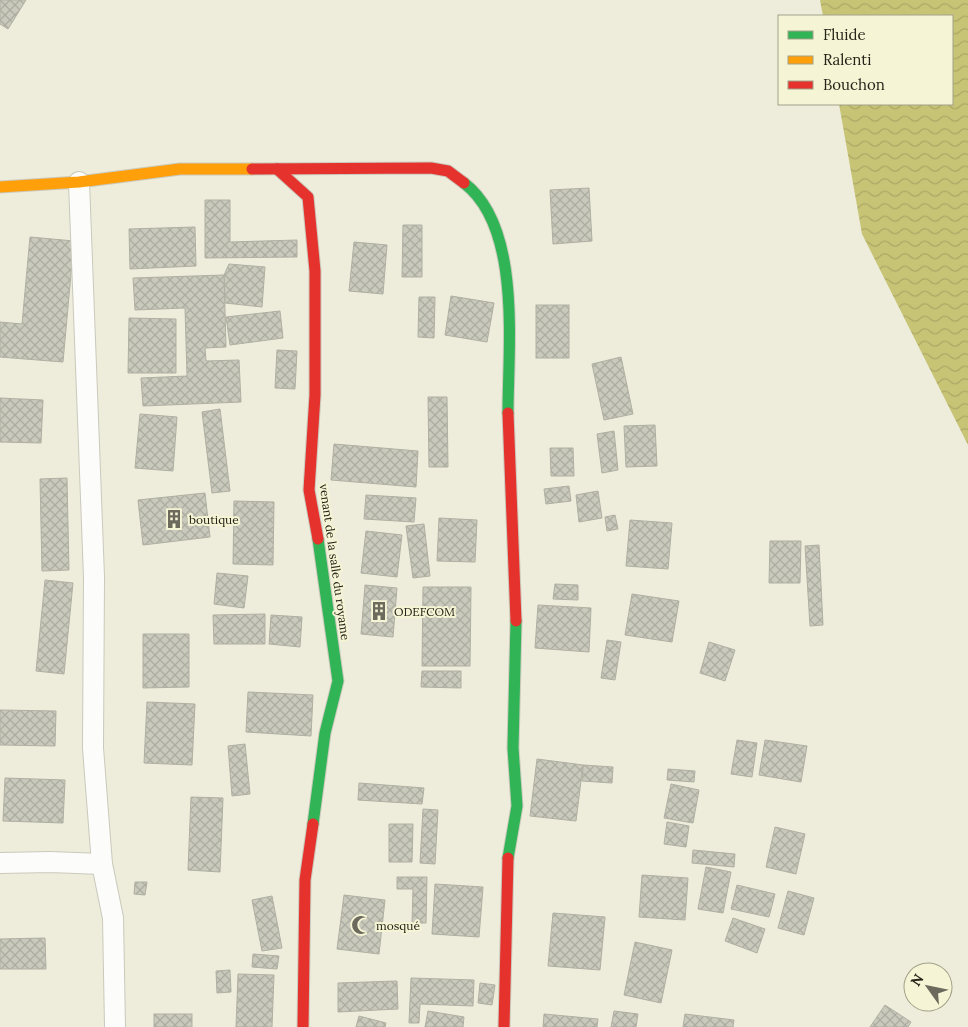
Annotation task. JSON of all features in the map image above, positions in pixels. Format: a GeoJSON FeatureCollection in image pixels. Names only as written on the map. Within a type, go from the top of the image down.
{"type":"FeatureCollection","features":[{"type":"Feature","properties":{"kind":"street"},"geometry":{"type":"LineString","coordinates":[[0,187],[79,182],[180,169],[431,168],[448,171],[477,193],[492,216],[504,261],[508,312],[508,455],[516,598],[513,748],[517,806],[507,867],[504,1027]]}},
{"type":"Feature","properties":{"kind":"street","name":"venant de la salle du royame"},"geometry":{"type":"LineString","coordinates":[[277,169],[308,197],[315,271],[315,396],[309,490],[323,571],[338,681],[325,732],[305,880],[302,1027]]}},
{"type":"Feature","properties":{"kind":"street"},"geometry":{"type":"LineString","coordinates":[[79,182],[94,577],[93,748],[102,864],[113,918],[115,1027]]}},
{"type":"Feature","properties":{"kind":"street"},"geometry":{"type":"LineString","coordinates":[[0,863],[102,864]]}},
{"type":"Feature","properties":{"kind":"water"},"geometry":{"type":"Polygon","coordinates":[[[820,0],[968,0],[968,445],[862,234],[839,105],[953,105],[953,15],[823,15],[820,0]]]}},
{"type":"Feature","properties":{"kind":"building"},"geometry":{"type":"Polygon","coordinates":[[[0,0],[26,0],[8,29],[0,24],[0,0]]]}},
{"type":"Feature","properties":{"kind":"building"},"geometry":{"type":"Polygon","coordinates":[[[589,188],[592,241],[553,244],[550,190],[589,188]]]}},
{"type":"Feature","properties":{"kind":"building"},"geometry":{"type":"Polygon","coordinates":[[[205,200],[230,200],[230,242],[297,240],[297,257],[205,258],[205,200]]]}},
{"type":"Feature","properties":{"kind":"building"},"geometry":{"type":"Polygon","coordinates":[[[403,225],[422,225],[422,277],[402,277],[403,225]]]}},
{"type":"Feature","properties":{"kind":"building"},"geometry":{"type":"Polygon","coordinates":[[[195,227],[196,266],[130,269],[129,229],[195,227]]]}},
{"type":"Feature","properties":{"kind":"building"},"geometry":{"type":"Polygon","coordinates":[[[30,237],[74,241],[63,362],[0,357],[0,322],[22,324],[30,237]]]}},
{"type":"Feature","properties":{"kind":"building"},"geometry":{"type":"Polygon","coordinates":[[[354,242],[387,245],[383,294],[349,291],[354,242]]]}},
{"type":"Feature","properties":{"kind":"building"},"geometry":{"type":"Polygon","coordinates":[[[229,264],[265,267],[262,307],[225,303],[224,275],[229,264]]]}},
{"type":"Feature","properties":{"kind":"building"},"geometry":{"type":"Polygon","coordinates":[[[224,275],[226,347],[205,348],[206,361],[239,360],[241,402],[143,406],[141,378],[187,376],[185,308],[135,310],[133,278],[224,275]]]}},
{"type":"Feature","properties":{"kind":"building"},"geometry":{"type":"Polygon","coordinates":[[[451,296],[494,303],[487,342],[445,335],[451,296]]]}},
{"type":"Feature","properties":{"kind":"building"},"geometry":{"type":"Polygon","coordinates":[[[419,297],[435,297],[434,338],[418,337],[419,297]]]}},
{"type":"Feature","properties":{"kind":"building"},"geometry":{"type":"Polygon","coordinates":[[[536,305],[569,305],[569,358],[536,358],[536,305]]]}},
{"type":"Feature","properties":{"kind":"building"},"geometry":{"type":"Polygon","coordinates":[[[280,311],[283,338],[230,345],[226,317],[280,311]]]}},
{"type":"Feature","properties":{"kind":"building"},"geometry":{"type":"Polygon","coordinates":[[[129,318],[176,319],[176,373],[128,373],[129,318]]]}},
{"type":"Feature","properties":{"kind":"building"},"geometry":{"type":"Polygon","coordinates":[[[277,350],[297,351],[295,389],[275,388],[277,350]]]}},
{"type":"Feature","properties":{"kind":"building"},"geometry":{"type":"Polygon","coordinates":[[[621,357],[633,414],[604,420],[592,364],[621,357]]]}},
{"type":"Feature","properties":{"kind":"building"},"geometry":{"type":"Polygon","coordinates":[[[428,397],[447,397],[448,467],[429,467],[428,397]]]}},
{"type":"Feature","properties":{"kind":"building"},"geometry":{"type":"Polygon","coordinates":[[[0,398],[43,400],[41,443],[0,442],[0,398]]]}},
{"type":"Feature","properties":{"kind":"building"},"geometry":{"type":"Polygon","coordinates":[[[220,409],[230,491],[212,493],[202,412],[220,409]]]}},
{"type":"Feature","properties":{"kind":"building"},"geometry":{"type":"Polygon","coordinates":[[[140,414],[177,417],[173,471],[135,468],[140,414]]]}},
{"type":"Feature","properties":{"kind":"building"},"geometry":{"type":"Polygon","coordinates":[[[655,425],[657,466],[626,467],[624,426],[655,425]]]}},
{"type":"Feature","properties":{"kind":"building"},"geometry":{"type":"Polygon","coordinates":[[[614,431],[618,470],[602,473],[597,434],[614,431]]]}},
{"type":"Feature","properties":{"kind":"building"},"geometry":{"type":"Polygon","coordinates":[[[334,444],[418,451],[416,487],[331,480],[334,444]]]}},
{"type":"Feature","properties":{"kind":"building"},"geometry":{"type":"Polygon","coordinates":[[[550,448],[573,448],[574,476],[551,476],[550,448]]]}},
{"type":"Feature","properties":{"kind":"building"},"geometry":{"type":"Polygon","coordinates":[[[67,478],[69,570],[42,571],[40,479],[67,478]]]}},
{"type":"Feature","properties":{"kind":"building"},"geometry":{"type":"Polygon","coordinates":[[[569,486],[571,501],[546,504],[544,489],[569,486]]]}},
{"type":"Feature","properties":{"kind":"building"},"geometry":{"type":"Polygon","coordinates":[[[598,491],[602,518],[579,522],[576,495],[598,491]]]}},
{"type":"Feature","properties":{"kind":"building","name":"boutique"},"geometry":{"type":"Polygon","coordinates":[[[205,493],[210,537],[143,545],[138,500],[205,493]]]}},
{"type":"Feature","properties":{"kind":"building"},"geometry":{"type":"Polygon","coordinates":[[[366,495],[416,498],[414,522],[364,519],[366,495]]]}},
{"type":"Feature","properties":{"kind":"building"},"geometry":{"type":"Polygon","coordinates":[[[234,501],[274,502],[273,565],[233,564],[234,501]]]}},
{"type":"Feature","properties":{"kind":"building"},"geometry":{"type":"Polygon","coordinates":[[[615,515],[618,529],[607,531],[605,517],[615,515]]]}},
{"type":"Feature","properties":{"kind":"building"},"geometry":{"type":"Polygon","coordinates":[[[439,518],[477,520],[475,562],[437,561],[439,518]]]}},
{"type":"Feature","properties":{"kind":"building"},"geometry":{"type":"Polygon","coordinates":[[[630,520],[672,523],[668,569],[626,566],[630,520]]]}},
{"type":"Feature","properties":{"kind":"building"},"geometry":{"type":"Polygon","coordinates":[[[424,524],[430,576],[413,578],[406,526],[424,524]]]}},
{"type":"Feature","properties":{"kind":"building"},"geometry":{"type":"Polygon","coordinates":[[[366,531],[402,535],[397,577],[361,573],[366,531]]]}},
{"type":"Feature","properties":{"kind":"building"},"geometry":{"type":"Polygon","coordinates":[[[770,541],[801,541],[800,583],[769,583],[770,541]]]}},
{"type":"Feature","properties":{"kind":"building"},"geometry":{"type":"Polygon","coordinates":[[[819,545],[823,625],[810,626],[805,546],[819,545]]]}},
{"type":"Feature","properties":{"kind":"building"},"geometry":{"type":"Polygon","coordinates":[[[217,573],[248,576],[244,608],[214,604],[217,573]]]}},
{"type":"Feature","properties":{"kind":"building"},"geometry":{"type":"Polygon","coordinates":[[[45,580],[73,583],[64,674],[36,671],[45,580]]]}},
{"type":"Feature","properties":{"kind":"building"},"geometry":{"type":"Polygon","coordinates":[[[555,584],[578,585],[578,600],[553,599],[555,584]]]}},
{"type":"Feature","properties":{"kind":"building","name":"ODEFCOM"},"geometry":{"type":"Polygon","coordinates":[[[365,585],[397,588],[393,637],[361,634],[365,585]]]}},
{"type":"Feature","properties":{"kind":"building"},"geometry":{"type":"Polygon","coordinates":[[[423,587],[471,587],[470,666],[422,666],[423,587]]]}},
{"type":"Feature","properties":{"kind":"building"},"geometry":{"type":"Polygon","coordinates":[[[632,594],[679,601],[672,642],[625,635],[632,594]]]}},
{"type":"Feature","properties":{"kind":"building"},"geometry":{"type":"Polygon","coordinates":[[[538,605],[591,608],[589,652],[535,648],[538,605]]]}},
{"type":"Feature","properties":{"kind":"building"},"geometry":{"type":"Polygon","coordinates":[[[265,614],[265,644],[214,644],[213,615],[265,614]]]}},
{"type":"Feature","properties":{"kind":"building"},"geometry":{"type":"Polygon","coordinates":[[[271,615],[302,617],[300,647],[269,644],[271,615]]]}},
{"type":"Feature","properties":{"kind":"building"},"geometry":{"type":"Polygon","coordinates":[[[143,634],[189,634],[189,687],[143,688],[143,634]]]}},
{"type":"Feature","properties":{"kind":"building"},"geometry":{"type":"Polygon","coordinates":[[[607,640],[621,642],[615,680],[601,678],[607,640]]]}},
{"type":"Feature","properties":{"kind":"building"},"geometry":{"type":"Polygon","coordinates":[[[709,642],[735,650],[725,681],[700,673],[709,642]]]}},
{"type":"Feature","properties":{"kind":"building"},"geometry":{"type":"Polygon","coordinates":[[[422,671],[461,671],[461,688],[421,687],[422,671]]]}},
{"type":"Feature","properties":{"kind":"building"},"geometry":{"type":"Polygon","coordinates":[[[248,692],[313,695],[311,736],[246,732],[248,692]]]}},
{"type":"Feature","properties":{"kind":"building"},"geometry":{"type":"Polygon","coordinates":[[[147,702],[195,704],[192,765],[144,763],[147,702]]]}},
{"type":"Feature","properties":{"kind":"building"},"geometry":{"type":"Polygon","coordinates":[[[0,710],[56,711],[55,746],[0,745],[0,710]]]}},
{"type":"Feature","properties":{"kind":"building"},"geometry":{"type":"Polygon","coordinates":[[[737,740],[757,743],[752,777],[731,774],[737,740]]]}},
{"type":"Feature","properties":{"kind":"building"},"geometry":{"type":"Polygon","coordinates":[[[765,740],[807,746],[801,782],[759,775],[765,740]]]}},
{"type":"Feature","properties":{"kind":"building"},"geometry":{"type":"Polygon","coordinates":[[[245,744],[250,794],[232,796],[228,746],[245,744]]]}},
{"type":"Feature","properties":{"kind":"building"},"geometry":{"type":"Polygon","coordinates":[[[537,759],[583,765],[576,821],[530,816],[537,759]]]}},
{"type":"Feature","properties":{"kind":"building"},"geometry":{"type":"Polygon","coordinates":[[[583,765],[613,767],[612,783],[582,781],[583,765]]]}},
{"type":"Feature","properties":{"kind":"building"},"geometry":{"type":"Polygon","coordinates":[[[668,769],[695,771],[694,782],[667,780],[668,769]]]}},
{"type":"Feature","properties":{"kind":"building"},"geometry":{"type":"Polygon","coordinates":[[[5,778],[65,780],[63,823],[3,821],[5,778]]]}},
{"type":"Feature","properties":{"kind":"building"},"geometry":{"type":"Polygon","coordinates":[[[359,783],[424,788],[422,804],[358,800],[359,783]]]}},
{"type":"Feature","properties":{"kind":"building"},"geometry":{"type":"Polygon","coordinates":[[[671,784],[699,790],[693,823],[664,818],[671,784]]]}},
{"type":"Feature","properties":{"kind":"building"},"geometry":{"type":"Polygon","coordinates":[[[191,797],[223,798],[220,872],[188,870],[191,797]]]}},
{"type":"Feature","properties":{"kind":"building"},"geometry":{"type":"Polygon","coordinates":[[[423,809],[438,810],[435,864],[420,863],[423,809]]]}},
{"type":"Feature","properties":{"kind":"building"},"geometry":{"type":"Polygon","coordinates":[[[667,822],[689,826],[686,847],[664,844],[667,822]]]}},
{"type":"Feature","properties":{"kind":"building"},"geometry":{"type":"Polygon","coordinates":[[[389,824],[413,824],[412,862],[389,862],[389,824]]]}},
{"type":"Feature","properties":{"kind":"building"},"geometry":{"type":"Polygon","coordinates":[[[775,827],[805,834],[796,874],[766,867],[775,827]]]}},
{"type":"Feature","properties":{"kind":"building"},"geometry":{"type":"Polygon","coordinates":[[[693,850],[735,854],[734,867],[692,863],[693,850]]]}},
{"type":"Feature","properties":{"kind":"building"},"geometry":{"type":"Polygon","coordinates":[[[706,867],[731,872],[723,913],[698,909],[706,867]]]}},
{"type":"Feature","properties":{"kind":"building"},"geometry":{"type":"Polygon","coordinates":[[[642,875],[688,878],[685,920],[639,917],[642,875]]]}},
{"type":"Feature","properties":{"kind":"building"},"geometry":{"type":"Polygon","coordinates":[[[397,877],[427,877],[426,923],[412,923],[413,889],[397,889],[397,877]]]}},
{"type":"Feature","properties":{"kind":"building"},"geometry":{"type":"Polygon","coordinates":[[[135,882],[147,882],[145,895],[134,894],[135,882]]]}},
{"type":"Feature","properties":{"kind":"building"},"geometry":{"type":"Polygon","coordinates":[[[435,884],[483,887],[479,937],[432,934],[435,884]]]}},
{"type":"Feature","properties":{"kind":"building"},"geometry":{"type":"Polygon","coordinates":[[[737,885],[775,894],[769,917],[731,909],[737,885]]]}},
{"type":"Feature","properties":{"kind":"building"},"geometry":{"type":"Polygon","coordinates":[[[788,891],[814,898],[804,935],[778,928],[788,891]]]}},
{"type":"Feature","properties":{"kind":"building","name":"mosqué"},"geometry":{"type":"Polygon","coordinates":[[[344,895],[385,900],[379,954],[337,949],[344,895]]]}},
{"type":"Feature","properties":{"kind":"building"},"geometry":{"type":"Polygon","coordinates":[[[272,896],[282,948],[262,951],[252,900],[272,896]]]}},
{"type":"Feature","properties":{"kind":"building"},"geometry":{"type":"Polygon","coordinates":[[[553,913],[605,917],[600,970],[548,966],[553,913]]]}},
{"type":"Feature","properties":{"kind":"building"},"geometry":{"type":"Polygon","coordinates":[[[733,918],[765,929],[757,953],[725,941],[733,918]]]}},
{"type":"Feature","properties":{"kind":"building"},"geometry":{"type":"Polygon","coordinates":[[[45,938],[46,969],[0,969],[0,939],[45,938]]]}},
{"type":"Feature","properties":{"kind":"building"},"geometry":{"type":"Polygon","coordinates":[[[635,942],[672,950],[661,1003],[624,995],[635,942]]]}},
{"type":"Feature","properties":{"kind":"building"},"geometry":{"type":"Polygon","coordinates":[[[253,954],[279,956],[277,969],[252,967],[253,954]]]}},
{"type":"Feature","properties":{"kind":"building"},"geometry":{"type":"Polygon","coordinates":[[[230,970],[231,992],[217,993],[216,971],[230,970]]]}},
{"type":"Feature","properties":{"kind":"building"},"geometry":{"type":"Polygon","coordinates":[[[238,974],[274,975],[272,1027],[236,1027],[238,974]]]}},
{"type":"Feature","properties":{"kind":"building"},"geometry":{"type":"Polygon","coordinates":[[[411,978],[474,980],[473,1006],[420,1004],[419,1023],[409,1023],[411,978]]]}},
{"type":"Feature","properties":{"kind":"building"},"geometry":{"type":"Polygon","coordinates":[[[397,981],[398,1009],[338,1012],[338,983],[397,981]]]}},
{"type":"Feature","properties":{"kind":"building"},"geometry":{"type":"Polygon","coordinates":[[[480,983],[495,985],[492,1005],[478,1003],[480,983]]]}},
{"type":"Feature","properties":{"kind":"building"},"geometry":{"type":"Polygon","coordinates":[[[885,1005],[911,1022],[908,1027],[870,1027],[885,1005]]]}},
{"type":"Feature","properties":{"kind":"building"},"geometry":{"type":"Polygon","coordinates":[[[428,1011],[464,1017],[463,1027],[425,1027],[428,1011]]]}},
{"type":"Feature","properties":{"kind":"building"},"geometry":{"type":"Polygon","coordinates":[[[614,1011],[638,1014],[636,1027],[611,1027],[614,1011]]]}},
{"type":"Feature","properties":{"kind":"building"},"geometry":{"type":"Polygon","coordinates":[[[154,1014],[192,1014],[192,1027],[154,1027],[154,1014]]]}},
{"type":"Feature","properties":{"kind":"building"},"geometry":{"type":"Polygon","coordinates":[[[544,1014],[598,1019],[597,1027],[543,1027],[544,1014]]]}},
{"type":"Feature","properties":{"kind":"building"},"geometry":{"type":"Polygon","coordinates":[[[685,1014],[734,1020],[733,1027],[683,1027],[685,1014]]]}},
{"type":"Feature","properties":{"kind":"building"},"geometry":{"type":"Polygon","coordinates":[[[359,1016],[386,1023],[385,1027],[356,1027],[359,1016]]]}},
{"type":"Feature","properties":{"kind":"traffic: fast"},"geometry":{"type":"LineString","coordinates":[[464,183],[483,203],[495,228],[503,258],[508,290],[508,413]]}},
{"type":"Feature","properties":{"kind":"traffic: fast"},"geometry":{"type":"LineString","coordinates":[[313,824],[325,733],[338,681],[318,539]]}},
{"type":"Feature","properties":{"kind":"traffic: fast"},"geometry":{"type":"LineString","coordinates":[[508,858],[517,806],[513,748],[516,621]]}},
{"type":"Feature","properties":{"kind":"traffic: slow"},"geometry":{"type":"LineString","coordinates":[[0,187],[79,182],[180,169],[252,169]]}},
{"type":"Feature","properties":{"kind":"traffic: jam"},"geometry":{"type":"LineString","coordinates":[[252,169],[431,168],[448,171],[464,183]]}},
{"type":"Feature","properties":{"kind":"traffic: jam"},"geometry":{"type":"LineString","coordinates":[[277,169],[308,197],[315,271],[315,395],[309,490],[318,539]]}},
{"type":"Feature","properties":{"kind":"traffic: jam"},"geometry":{"type":"LineString","coordinates":[[508,413],[516,621]]}},
{"type":"Feature","properties":{"kind":"traffic: jam"},"geometry":{"type":"LineString","coordinates":[[303,1027],[305,880],[313,824]]}},
{"type":"Feature","properties":{"kind":"traffic: jam"},"geometry":{"type":"LineString","coordinates":[[504,1027],[508,858]]}},
{"type":"Feature","properties":{"kind":"place","name":"boutique"},"geometry":{"type":"Point","coordinates":[174,519]}},
{"type":"Feature","properties":{"kind":"place","name":"ODEFCOM"},"geometry":{"type":"Point","coordinates":[379,611]}},
{"type":"Feature","properties":{"kind":"place","name":"mosqué"},"geometry":{"type":"Point","coordinates":[361,925]}}]}
